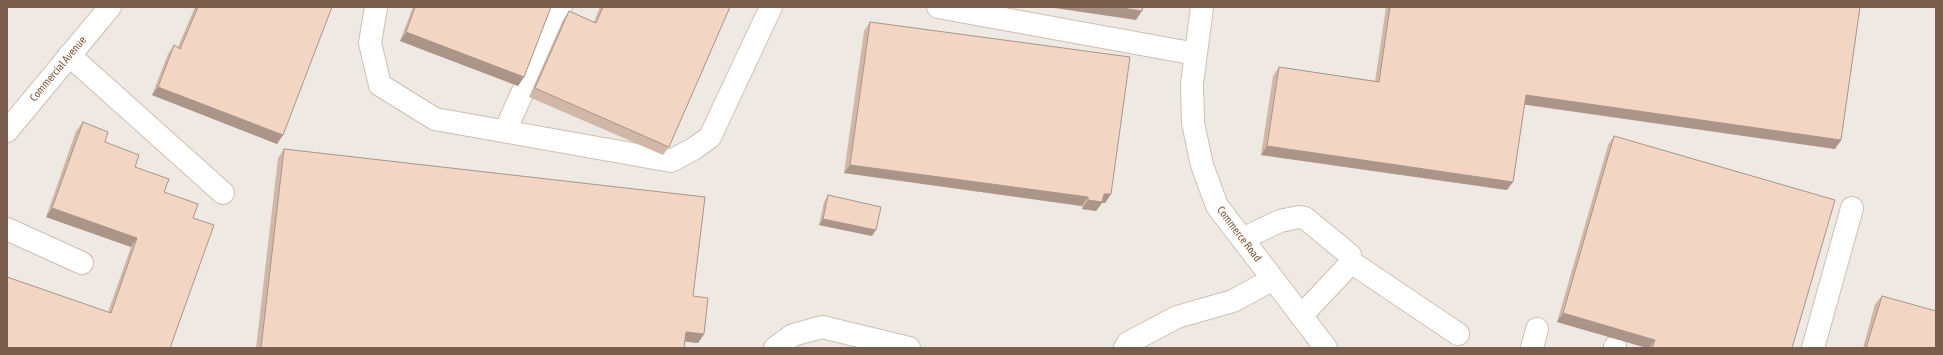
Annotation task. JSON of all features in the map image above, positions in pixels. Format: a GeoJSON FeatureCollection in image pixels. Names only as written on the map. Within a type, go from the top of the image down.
{"type":"FeatureCollection","features":[{"type":"Feature","properties":{"kind":"street","name":"Commercial Avenue"},"geometry":{"type":"LineString","coordinates":[[7,131],[110,7]]}},
{"type":"Feature","properties":{"kind":"street"},"geometry":{"type":"LineString","coordinates":[[376,7],[370,43],[380,85],[435,119],[672,161],[695,148],[710,137],[771,7]]}},
{"type":"Feature","properties":{"kind":"street"},"geometry":{"type":"LineString","coordinates":[[504,131],[561,7]]}},
{"type":"Feature","properties":{"kind":"street"},"geometry":{"type":"LineString","coordinates":[[938,7],[1196,54]]}},
{"type":"Feature","properties":{"kind":"street","name":"Commerce Road"},"geometry":{"type":"LineString","coordinates":[[1202,7],[1192,84],[1193,123],[1202,165],[1217,206],[1300,316],[1318,345]]}},
{"type":"Feature","properties":{"kind":"street"},"geometry":{"type":"LineString","coordinates":[[69,55],[223,194]]}},
{"type":"Feature","properties":{"kind":"street"},"geometry":{"type":"LineString","coordinates":[[1813,348],[1852,208]]}},
{"type":"Feature","properties":{"kind":"street"},"geometry":{"type":"LineString","coordinates":[[1242,239],[1286,218],[1305,218],[1350,255],[1351,262],[1458,334]]}},
{"type":"Feature","properties":{"kind":"street"},"geometry":{"type":"LineString","coordinates":[[7,229],[82,263]]}},
{"type":"Feature","properties":{"kind":"street"},"geometry":{"type":"LineString","coordinates":[[1300,316],[1351,262]]}},
{"type":"Feature","properties":{"kind":"street"},"geometry":{"type":"LineString","coordinates":[[1125,348],[1128,342],[1177,317],[1233,301],[1273,279]]}},
{"type":"Feature","properties":{"kind":"street"},"geometry":{"type":"LineString","coordinates":[[775,348],[793,335],[822,327],[909,348]]}},
{"type":"Feature","properties":{"kind":"shaded area"},"geometry":{"type":"Polygon","coordinates":[[[7,7],[1936,7],[1936,348],[7,348],[7,7]]]}},
{"type":"Feature","properties":{"kind":"building"},"geometry":{"type":"Polygon","coordinates":[[[198,7],[332,7],[283,135],[158,87],[174,45],[180,49],[198,7]]]}},
{"type":"Feature","properties":{"kind":"building"},"geometry":{"type":"Polygon","coordinates":[[[415,7],[551,7],[524,77],[406,32],[415,7]]]}},
{"type":"Feature","properties":{"kind":"building"},"geometry":{"type":"Polygon","coordinates":[[[603,7],[730,7],[669,147],[535,88],[569,11],[596,23],[603,7]]]}},
{"type":"Feature","properties":{"kind":"building"},"geometry":{"type":"Polygon","coordinates":[[[1115,7],[1143,7],[1142,11],[1115,7]]]}},
{"type":"Feature","properties":{"kind":"building"},"geometry":{"type":"Polygon","coordinates":[[[1390,7],[1860,7],[1841,140],[1526,95],[1513,182],[1267,146],[1279,67],[1379,82],[1390,7]]]}},
{"type":"Feature","properties":{"kind":"building"},"geometry":{"type":"Polygon","coordinates":[[[870,22],[1130,57],[1111,194],[1104,194],[1102,202],[1088,200],[1088,197],[850,165],[870,22]]]}},
{"type":"Feature","properties":{"kind":"building"},"geometry":{"type":"Polygon","coordinates":[[[83,122],[108,132],[105,142],[139,155],[135,167],[169,179],[164,192],[198,204],[193,218],[214,225],[170,348],[7,348],[7,277],[111,313],[137,238],[52,208],[83,122]]]}},
{"type":"Feature","properties":{"kind":"building"},"geometry":{"type":"Polygon","coordinates":[[[1614,136],[1835,200],[1792,348],[1652,348],[1655,340],[1563,313],[1614,136]]]}},
{"type":"Feature","properties":{"kind":"building"},"geometry":{"type":"Polygon","coordinates":[[[284,149],[705,197],[693,296],[708,298],[704,334],[686,332],[684,348],[261,348],[284,149]]]}},
{"type":"Feature","properties":{"kind":"building"},"geometry":{"type":"Polygon","coordinates":[[[828,195],[881,207],[876,230],[823,219],[828,195]]]}},
{"type":"Feature","properties":{"kind":"building"},"geometry":{"type":"Polygon","coordinates":[[[1882,296],[1936,311],[1936,348],[1866,348],[1882,296]]]}}]}
